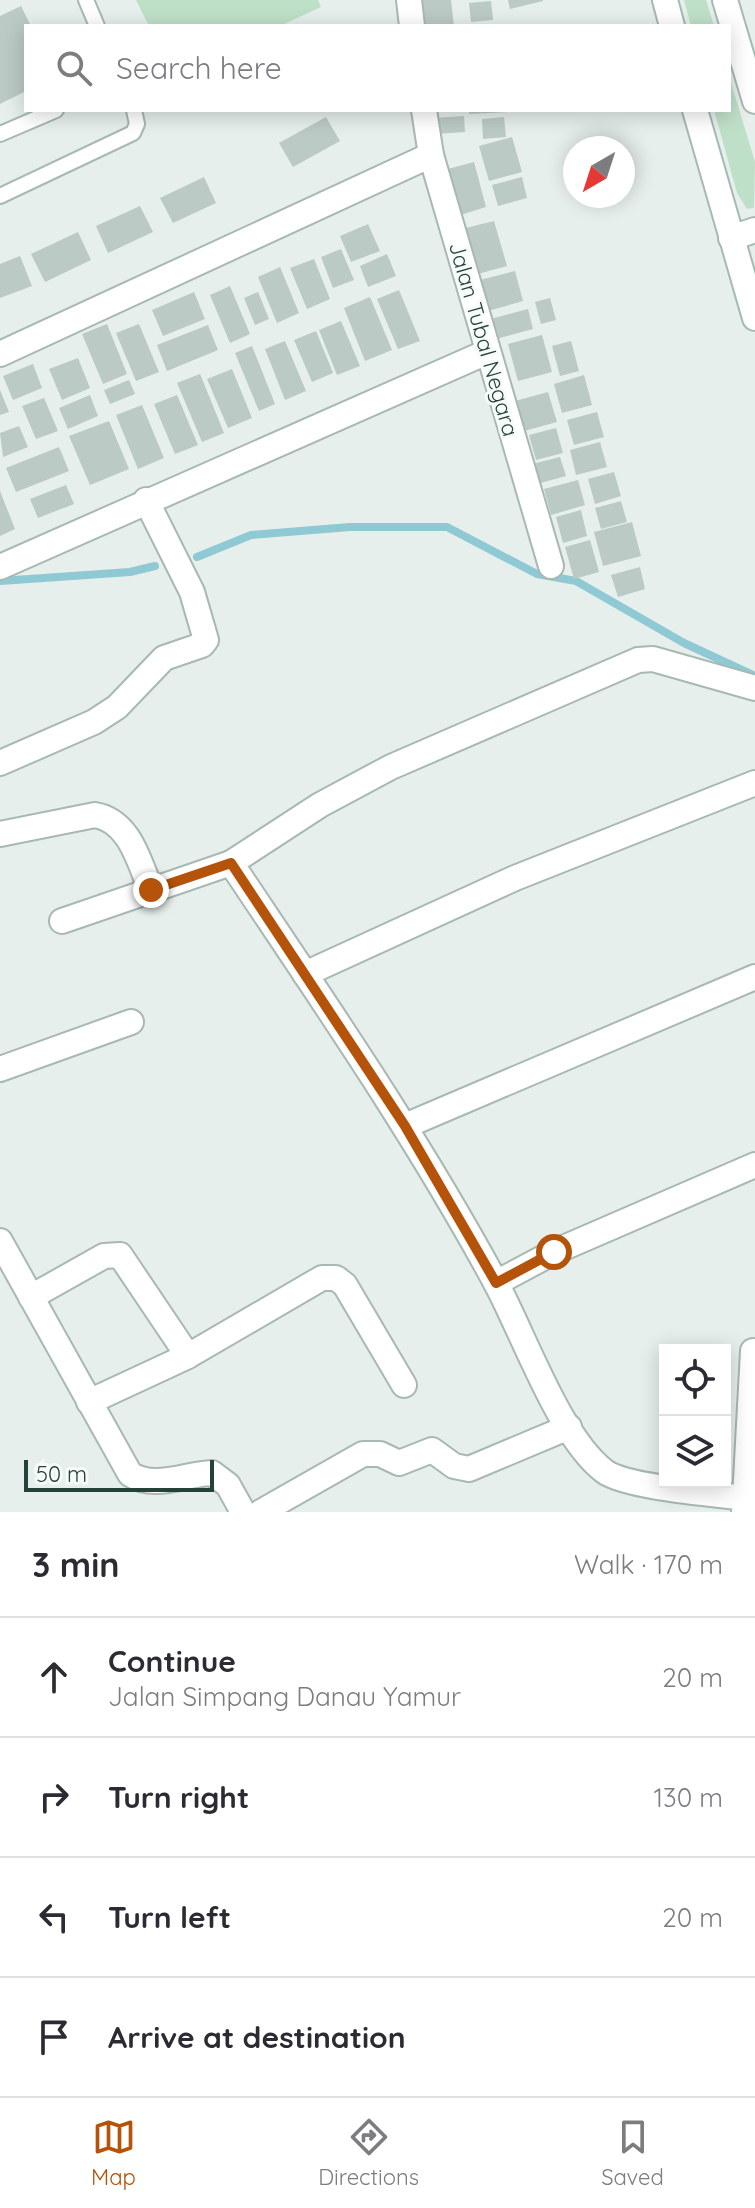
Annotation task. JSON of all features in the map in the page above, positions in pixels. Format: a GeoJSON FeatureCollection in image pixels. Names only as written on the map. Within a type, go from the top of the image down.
{"type":"FeatureCollection","features":[{"type":"Feature","properties":{"kind":"street"},"geometry":{"type":"LineString","coordinates":[[409,0],[412,24]]}},
{"type":"Feature","properties":{"kind":"street"},"geometry":{"type":"LineString","coordinates":[[665,0],[671,24]]}},
{"type":"Feature","properties":{"kind":"street"},"geometry":{"type":"LineString","coordinates":[[725,0],[755,101]]}},
{"type":"Feature","properties":{"kind":"street","name":"Jalan Tubal Negara"},"geometry":{"type":"LineString","coordinates":[[424,112],[431,155],[551,566]]}},
{"type":"Feature","properties":{"kind":"street"},"geometry":{"type":"LineString","coordinates":[[696,112],[755,318]]}},
{"type":"Feature","properties":{"kind":"street"},"geometry":{"type":"LineString","coordinates":[[0,354],[431,155]]}},
{"type":"Feature","properties":{"kind":"street"},"geometry":{"type":"LineString","coordinates":[[731,238],[755,230]]}},
{"type":"Feature","properties":{"kind":"street"},"geometry":{"type":"LineString","coordinates":[[0,567],[487,352]]}},
{"type":"Feature","properties":{"kind":"street"},"geometry":{"type":"LineString","coordinates":[[0,763],[94,722],[117,707],[155,664],[202,645],[206,640],[192,592],[146,500]]}},
{"type":"Feature","properties":{"kind":"street"},"geometry":{"type":"LineString","coordinates":[[62,921],[231,863],[320,805],[391,767],[638,660],[653,659],[755,688]]}},
{"type":"Feature","properties":{"kind":"street"},"geometry":{"type":"LineString","coordinates":[[305,974],[515,878],[755,783]]}},
{"type":"Feature","properties":{"kind":"street"},"geometry":{"type":"LineString","coordinates":[[0,834],[95,815],[105,817],[127,835],[151,890]]}},
{"type":"Feature","properties":{"kind":"street"},"geometry":{"type":"LineString","coordinates":[[231,863],[405,1126],[496,1283],[569,1427],[592,1460],[620,1481],[744,1505],[753,1351]]}},
{"type":"Feature","properties":{"kind":"street"},"geometry":{"type":"LineString","coordinates":[[405,1126],[755,977]]}},
{"type":"Feature","properties":{"kind":"street"},"geometry":{"type":"LineString","coordinates":[[0,1069],[131,1022]]}},
{"type":"Feature","properties":{"kind":"street"},"geometry":{"type":"LineString","coordinates":[[496,1283],[554,1252],[755,1165]]}},
{"type":"Feature","properties":{"kind":"street"},"geometry":{"type":"LineString","coordinates":[[0,1241],[130,1474],[141,1482],[155,1482],[212,1473],[228,1485],[243,1512]]}},
{"type":"Feature","properties":{"kind":"street"},"geometry":{"type":"LineString","coordinates":[[31,1297],[104,1256],[120,1255],[188,1356]]}},
{"type":"Feature","properties":{"kind":"street"},"geometry":{"type":"LineString","coordinates":[[89,1402],[188,1356],[322,1278],[336,1278],[345,1285],[404,1385]]}},
{"type":"Feature","properties":{"kind":"street"},"geometry":{"type":"LineString","coordinates":[[261,1512],[363,1454],[380,1454],[399,1463],[432,1450],[454,1466],[469,1469],[569,1427]]}},
{"type":"Feature","properties":{"kind":"lane"},"geometry":{"type":"LineString","coordinates":[[86,0],[96,24]]}},
{"type":"Feature","properties":{"kind":"lane"},"geometry":{"type":"LineString","coordinates":[[0,134],[51,112]]}},
{"type":"Feature","properties":{"kind":"lane"},"geometry":{"type":"LineString","coordinates":[[0,196],[133,133],[137,124],[134,112]]}},
{"type":"Feature","properties":{"kind":"green space"},"geometry":{"type":"Polygon","coordinates":[[[136,0],[318,0],[321,7],[284,24],[148,24],[136,0]]]}},
{"type":"Feature","properties":{"kind":"green space"},"geometry":{"type":"Polygon","coordinates":[[[684,0],[706,0],[713,24],[690,24],[684,0]]]}},
{"type":"Feature","properties":{"kind":"green space"},"geometry":{"type":"Polygon","coordinates":[[[731,83],[755,162],[754,208],[747,209],[737,193],[715,112],[731,112],[731,83]]]}},
{"type":"Feature","properties":{"kind":"building"},"geometry":{"type":"Polygon","coordinates":[[[417,0],[451,0],[454,24],[420,24],[417,0]]]}},
{"type":"Feature","properties":{"kind":"building"},"geometry":{"type":"Polygon","coordinates":[[[508,0],[543,0],[543,1],[510,9],[508,0]]]}},
{"type":"Feature","properties":{"kind":"building"},"geometry":{"type":"Polygon","coordinates":[[[491,1],[493,20],[471,22],[469,3],[491,1]]]}},
{"type":"Feature","properties":{"kind":"building"},"geometry":{"type":"Polygon","coordinates":[[[21,6],[30,24],[24,24],[24,92],[0,104],[0,16],[21,6]]]}},
{"type":"Feature","properties":{"kind":"building"},"geometry":{"type":"Polygon","coordinates":[[[464,116],[465,132],[434,134],[433,118],[464,116]]]}},
{"type":"Feature","properties":{"kind":"building"},"geometry":{"type":"Polygon","coordinates":[[[326,117],[340,141],[293,167],[279,143],[326,117]]]}},
{"type":"Feature","properties":{"kind":"building"},"geometry":{"type":"Polygon","coordinates":[[[504,117],[506,137],[483,139],[482,119],[504,117]]]}},
{"type":"Feature","properties":{"kind":"building"},"geometry":{"type":"Polygon","coordinates":[[[512,137],[522,172],[489,181],[479,146],[512,137]]]}},
{"type":"Feature","properties":{"kind":"building"},"geometry":{"type":"Polygon","coordinates":[[[474,162],[486,207],[457,216],[444,170],[474,162]]]}},
{"type":"Feature","properties":{"kind":"building"},"geometry":{"type":"Polygon","coordinates":[[[204,177],[216,203],[173,223],[160,198],[204,177]]]}},
{"type":"Feature","properties":{"kind":"building"},"geometry":{"type":"Polygon","coordinates":[[[522,177],[527,198],[498,206],[492,185],[522,177]]]}},
{"type":"Feature","properties":{"kind":"building"},"geometry":{"type":"Polygon","coordinates":[[[140,206],[153,232],[108,253],[96,226],[140,206]]]}},
{"type":"Feature","properties":{"kind":"building"},"geometry":{"type":"Polygon","coordinates":[[[494,221],[507,266],[474,275],[462,229],[494,221]]]}},
{"type":"Feature","properties":{"kind":"building"},"geometry":{"type":"Polygon","coordinates":[[[368,224],[380,251],[351,262],[340,236],[368,224]]]}},
{"type":"Feature","properties":{"kind":"building"},"geometry":{"type":"Polygon","coordinates":[[[78,232],[91,260],[45,282],[31,254],[78,232]]]}},
{"type":"Feature","properties":{"kind":"building"},"geometry":{"type":"Polygon","coordinates":[[[341,249],[354,280],[333,288],[321,257],[341,249]]]}},
{"type":"Feature","properties":{"kind":"building"},"geometry":{"type":"Polygon","coordinates":[[[387,254],[396,276],[368,287],[360,266],[387,254]]]}},
{"type":"Feature","properties":{"kind":"building"},"geometry":{"type":"Polygon","coordinates":[[[20,256],[32,286],[0,298],[0,264],[20,256]]]}},
{"type":"Feature","properties":{"kind":"building"},"geometry":{"type":"Polygon","coordinates":[[[314,259],[330,299],[307,309],[290,268],[314,259]]]}},
{"type":"Feature","properties":{"kind":"building"},"geometry":{"type":"Polygon","coordinates":[[[280,267],[299,313],[277,323],[258,277],[280,267]]]}},
{"type":"Feature","properties":{"kind":"building"},"geometry":{"type":"Polygon","coordinates":[[[515,271],[523,301],[488,311],[480,280],[515,271]]]}},
{"type":"Feature","properties":{"kind":"building"},"geometry":{"type":"Polygon","coordinates":[[[230,286],[250,334],[230,343],[210,295],[230,286]]]}},
{"type":"Feature","properties":{"kind":"building"},"geometry":{"type":"Polygon","coordinates":[[[399,290],[420,341],[398,349],[377,299],[399,290]]]}},
{"type":"Feature","properties":{"kind":"building"},"geometry":{"type":"Polygon","coordinates":[[[194,292],[205,319],[163,336],[152,310],[194,292]]]}},
{"type":"Feature","properties":{"kind":"building"},"geometry":{"type":"Polygon","coordinates":[[[258,292],[269,319],[255,325],[244,298],[258,292]]]}},
{"type":"Feature","properties":{"kind":"building"},"geometry":{"type":"Polygon","coordinates":[[[370,297],[392,350],[365,361],[344,308],[370,297]]]}},
{"type":"Feature","properties":{"kind":"building"},"geometry":{"type":"Polygon","coordinates":[[[550,298],[556,320],[541,324],[535,302],[550,298]]]}},
{"type":"Feature","properties":{"kind":"building"},"geometry":{"type":"Polygon","coordinates":[[[528,309],[533,329],[492,340],[487,320],[528,309]]]}},
{"type":"Feature","properties":{"kind":"building"},"geometry":{"type":"Polygon","coordinates":[[[341,321],[360,366],[337,375],[319,330],[341,321]]]}},
{"type":"Feature","properties":{"kind":"building"},"geometry":{"type":"Polygon","coordinates":[[[107,324],[127,374],[103,384],[82,334],[107,324]]]}},
{"type":"Feature","properties":{"kind":"building"},"geometry":{"type":"Polygon","coordinates":[[[139,324],[159,372],[136,381],[116,333],[139,324]]]}},
{"type":"Feature","properties":{"kind":"building"},"geometry":{"type":"Polygon","coordinates":[[[208,325],[218,350],[167,371],[157,345],[208,325]]]}},
{"type":"Feature","properties":{"kind":"building"},"geometry":{"type":"Polygon","coordinates":[[[316,331],[333,373],[312,382],[294,340],[316,331]]]}},
{"type":"Feature","properties":{"kind":"building"},"geometry":{"type":"Polygon","coordinates":[[[542,335],[552,372],[518,381],[508,344],[542,335]]]}},
{"type":"Feature","properties":{"kind":"building"},"geometry":{"type":"Polygon","coordinates":[[[285,341],[306,391],[285,400],[265,349],[285,341]]]}},
{"type":"Feature","properties":{"kind":"building"},"geometry":{"type":"Polygon","coordinates":[[[571,341],[579,371],[560,376],[552,346],[571,341]]]}},
{"type":"Feature","properties":{"kind":"building"},"geometry":{"type":"Polygon","coordinates":[[[252,346],[275,404],[259,411],[235,353],[252,346]]]}},
{"type":"Feature","properties":{"kind":"building"},"geometry":{"type":"Polygon","coordinates":[[[78,358],[90,388],[62,400],[49,369],[78,358]]]}},
{"type":"Feature","properties":{"kind":"building"},"geometry":{"type":"Polygon","coordinates":[[[33,364],[42,388],[13,400],[3,376],[33,364]]]}},
{"type":"Feature","properties":{"kind":"building"},"geometry":{"type":"Polygon","coordinates":[[[232,369],[252,418],[228,428],[207,379],[232,369]]]}},
{"type":"Feature","properties":{"kind":"building"},"geometry":{"type":"Polygon","coordinates":[[[200,374],[224,433],[202,442],[177,383],[200,374]]]}},
{"type":"Feature","properties":{"kind":"building"},"geometry":{"type":"Polygon","coordinates":[[[584,375],[592,405],[562,413],[554,384],[584,375]]]}},
{"type":"Feature","properties":{"kind":"building"},"geometry":{"type":"Polygon","coordinates":[[[129,380],[135,394],[110,404],[104,390],[129,380]]]}},
{"type":"Feature","properties":{"kind":"building"},"geometry":{"type":"Polygon","coordinates":[[[0,390],[9,412],[0,415],[0,390]]]}},
{"type":"Feature","properties":{"kind":"building"},"geometry":{"type":"Polygon","coordinates":[[[548,392],[557,422],[524,431],[515,401],[548,392]]]}},
{"type":"Feature","properties":{"kind":"building"},"geometry":{"type":"Polygon","coordinates":[[[90,395],[98,416],[68,429],[59,408],[90,395]]]}},
{"type":"Feature","properties":{"kind":"building"},"geometry":{"type":"Polygon","coordinates":[[[177,395],[198,445],[175,454],[154,404],[177,395]]]}},
{"type":"Feature","properties":{"kind":"building"},"geometry":{"type":"Polygon","coordinates":[[[44,398],[58,431],[36,439],[22,406],[44,398]]]}},
{"type":"Feature","properties":{"kind":"building"},"geometry":{"type":"Polygon","coordinates":[[[142,405],[164,458],[138,469],[116,415],[142,405]]]}},
{"type":"Feature","properties":{"kind":"building"},"geometry":{"type":"Polygon","coordinates":[[[597,412],[604,437],[574,445],[567,420],[597,412]]]}},
{"type":"Feature","properties":{"kind":"building"},"geometry":{"type":"Polygon","coordinates":[[[109,421],[129,469],[90,485],[69,436],[109,421]]]}},
{"type":"Feature","properties":{"kind":"building"},"geometry":{"type":"Polygon","coordinates":[[[19,426],[28,447],[3,457],[0,433],[19,426]]]}},
{"type":"Feature","properties":{"kind":"building"},"geometry":{"type":"Polygon","coordinates":[[[556,428],[563,453],[536,460],[529,435],[556,428]]]}},
{"type":"Feature","properties":{"kind":"building"},"geometry":{"type":"Polygon","coordinates":[[[600,442],[607,467],[576,475],[570,450],[600,442]]]}},
{"type":"Feature","properties":{"kind":"building"},"geometry":{"type":"Polygon","coordinates":[[[59,447],[69,471],[16,492],[6,468],[59,447]]]}},
{"type":"Feature","properties":{"kind":"building"},"geometry":{"type":"Polygon","coordinates":[[[560,457],[566,476],[537,484],[532,464],[560,457]]]}},
{"type":"Feature","properties":{"kind":"building"},"geometry":{"type":"Polygon","coordinates":[[[614,472],[621,496],[595,504],[588,479],[614,472]]]}},
{"type":"Feature","properties":{"kind":"building"},"geometry":{"type":"Polygon","coordinates":[[[578,480],[585,505],[551,515],[544,489],[578,480]]]}},
{"type":"Feature","properties":{"kind":"building"},"geometry":{"type":"Polygon","coordinates":[[[66,485],[74,504],[38,518],[30,499],[66,485]]]}},
{"type":"Feature","properties":{"kind":"building"},"geometry":{"type":"Polygon","coordinates":[[[0,491],[15,529],[0,536],[0,491]]]}},
{"type":"Feature","properties":{"kind":"building"},"geometry":{"type":"Polygon","coordinates":[[[621,501],[627,522],[601,529],[595,508],[621,501]]]}},
{"type":"Feature","properties":{"kind":"building"},"geometry":{"type":"Polygon","coordinates":[[[581,510],[587,536],[563,543],[556,517],[581,510]]]}},
{"type":"Feature","properties":{"kind":"building"},"geometry":{"type":"Polygon","coordinates":[[[632,522],[641,556],[603,566],[594,532],[632,522]]]}},
{"type":"Feature","properties":{"kind":"building"},"geometry":{"type":"Polygon","coordinates":[[[590,540],[599,572],[574,579],[565,547],[590,540]]]}},
{"type":"Feature","properties":{"kind":"building"},"geometry":{"type":"Polygon","coordinates":[[[640,567],[645,589],[618,597],[611,575],[640,567]]]}},
{"type":"Feature","properties":{"kind":"waterway"},"geometry":{"type":"LineString","coordinates":[[197,557],[251,535],[350,527],[447,527],[537,574],[576,581],[684,643],[755,676]]}},
{"type":"Feature","properties":{"kind":"waterway"},"geometry":{"type":"LineString","coordinates":[[0,581],[130,572],[155,566]]}},
{"type":"Feature","properties":{"kind":"route"},"geometry":{"type":"LineString","coordinates":[[151,890],[231,863],[405,1126],[496,1283],[554,1252]]}}]}
